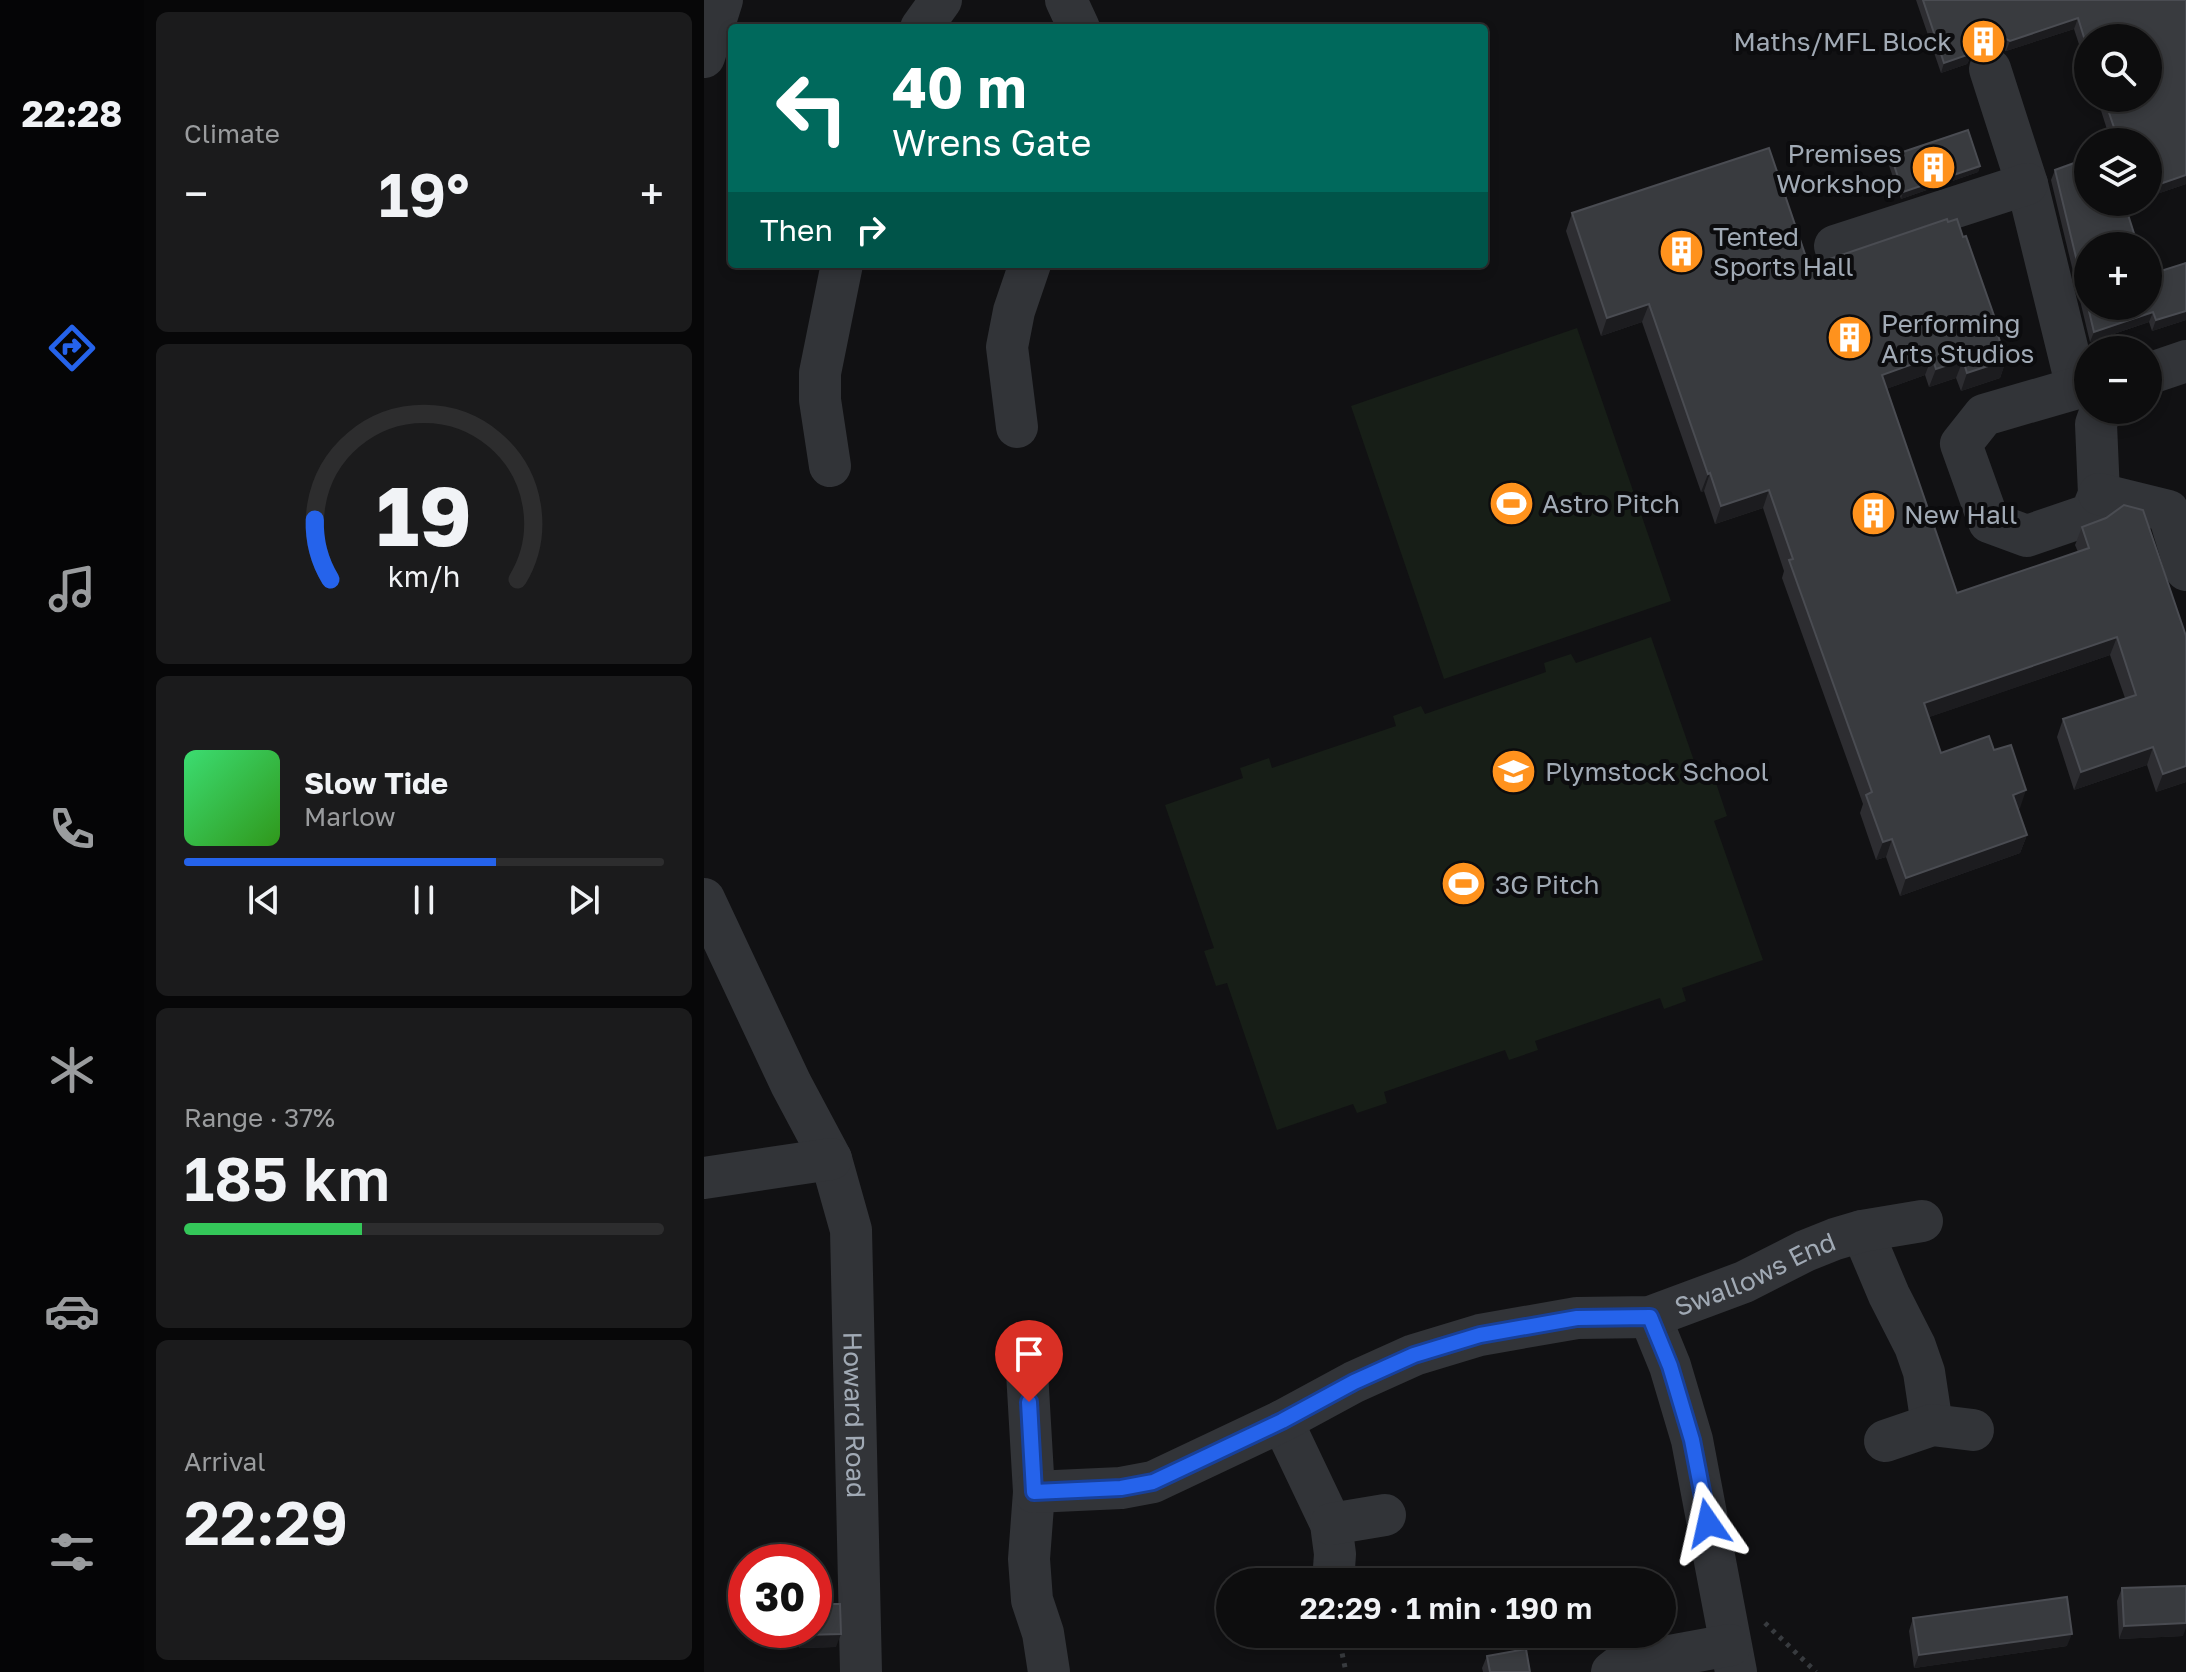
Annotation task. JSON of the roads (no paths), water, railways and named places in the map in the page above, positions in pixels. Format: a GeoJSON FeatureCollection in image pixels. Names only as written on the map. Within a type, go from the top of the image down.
{"type":"FeatureCollection","features":[{"type":"Feature","properties":{"kind":"street"},"geometry":{"type":"LineString","coordinates":[[704,57],[722,0]]}},
{"type":"Feature","properties":{"kind":"street"},"geometry":{"type":"LineString","coordinates":[[924,24],[941,0]]}},
{"type":"Feature","properties":{"kind":"street"},"geometry":{"type":"LineString","coordinates":[[1066,0],[1077,24]]}},
{"type":"Feature","properties":{"kind":"street"},"geometry":{"type":"LineString","coordinates":[[1990,69],[2074,344]]}},
{"type":"Feature","properties":{"kind":"street"},"geometry":{"type":"LineString","coordinates":[[1835,246],[2027,184]]}},
{"type":"Feature","properties":{"kind":"street"},"geometry":{"type":"LineString","coordinates":[[830,466],[820,400],[820,373],[841,268]]}},
{"type":"Feature","properties":{"kind":"street"},"geometry":{"type":"LineString","coordinates":[[1017,427],[1007,347],[1014,311],[1029,268]]}},
{"type":"Feature","properties":{"kind":"street"},"geometry":{"type":"LineString","coordinates":[[2162,369],[2186,361]]}},
{"type":"Feature","properties":{"kind":"street"},"geometry":{"type":"LineString","coordinates":[[2074,398],[1984,415],[1961,444],[1989,522],[2027,536],[2091,514],[2099,494],[2096,424]]}},
{"type":"Feature","properties":{"kind":"street"},"geometry":{"type":"LineString","coordinates":[[2099,494],[2168,511],[2186,570]]}},
{"type":"Feature","properties":{"kind":"street","name":"Howard Road"},"geometry":{"type":"LineString","coordinates":[[704,899],[791,1084],[831,1159],[851,1230],[861,1672]]}},
{"type":"Feature","properties":{"kind":"street"},"geometry":{"type":"LineString","coordinates":[[704,1178],[831,1159]]}},
{"type":"Feature","properties":{"kind":"street","name":"Swallows End"},"geometry":{"type":"LineString","coordinates":[[1034,1492],[1121,1488],[1153,1482],[1414,1355],[1480,1335],[1577,1318],[1650,1317],[1744,1282],[1805,1251],[1862,1231],[1922,1221]]}},
{"type":"Feature","properties":{"kind":"street","name":"Swallows End"},"geometry":{"type":"LineString","coordinates":[[1862,1231],[1915,1346],[1924,1372],[1932,1425]]}},
{"type":"Feature","properties":{"kind":"street"},"geometry":{"type":"LineString","coordinates":[[1612,1672],[1621,1665],[1733,1658],[1692,1440],[1670,1366],[1650,1317]]}},
{"type":"Feature","properties":{"kind":"street"},"geometry":{"type":"LineString","coordinates":[[1027,1372],[1034,1492],[1029,1559],[1032,1600],[1043,1633],[1049,1672]]}},
{"type":"Feature","properties":{"kind":"street"},"geometry":{"type":"LineString","coordinates":[[1282,1421],[1331,1524],[1334,1568]]}},
{"type":"Feature","properties":{"kind":"street"},"geometry":{"type":"LineString","coordinates":[[1885,1441],[1932,1425],[1973,1430]]}},
{"type":"Feature","properties":{"kind":"street"},"geometry":{"type":"LineString","coordinates":[[1331,1524],[1385,1515]]}},
{"type":"Feature","properties":{"kind":"place","name":"Maths/MFL Block"},"geometry":{"type":"Point","coordinates":[1983,41]}},
{"type":"Feature","properties":{"kind":"place","name":"Premises Workshop"},"geometry":{"type":"Point","coordinates":[1933,168]}},
{"type":"Feature","properties":{"kind":"place","name":"Tented Sports Hall"},"geometry":{"type":"Point","coordinates":[1682,251]}},
{"type":"Feature","properties":{"kind":"place","name":"Performing Arts Studios"},"geometry":{"type":"Point","coordinates":[1850,338]}},
{"type":"Feature","properties":{"kind":"place","name":"Astro Pitch"},"geometry":{"type":"Point","coordinates":[1511,503]}},
{"type":"Feature","properties":{"kind":"place","name":"New Hall"},"geometry":{"type":"Point","coordinates":[1873,514]}},
{"type":"Feature","properties":{"kind":"place","name":"Plymstock School"},"geometry":{"type":"Point","coordinates":[1514,771]}},
{"type":"Feature","properties":{"kind":"place","name":"3G Pitch"},"geometry":{"type":"Point","coordinates":[1464,884]}}]}
